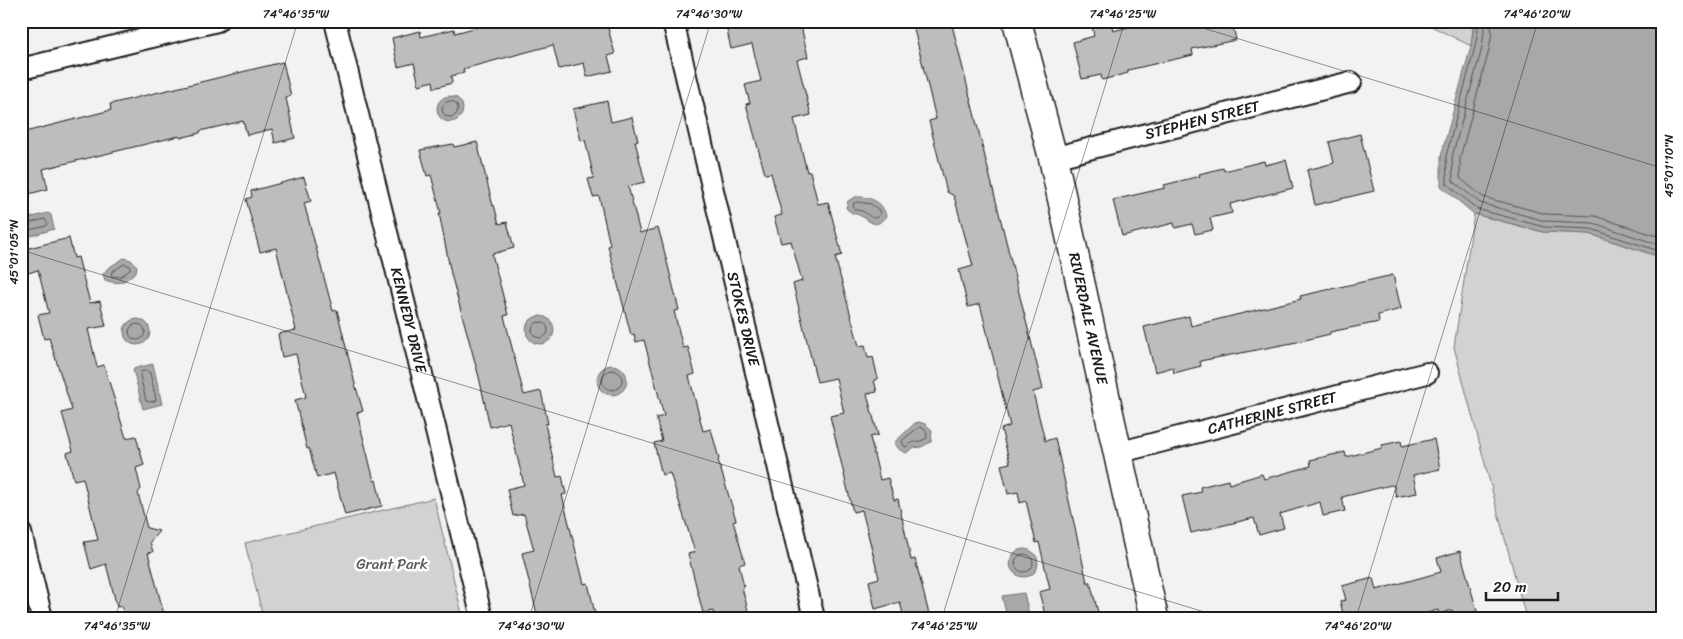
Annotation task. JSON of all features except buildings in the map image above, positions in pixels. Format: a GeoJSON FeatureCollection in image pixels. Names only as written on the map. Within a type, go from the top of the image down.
{"type":"FeatureCollection","features":[{"type":"Feature","properties":{"kind":"street"},"geometry":{"type":"LineString","coordinates":[[21,69],[217,21]]}},
{"type":"Feature","properties":{"kind":"street","name":"KENNEDY DRIVE"},"geometry":{"type":"LineString","coordinates":[[334,21],[482,618]]}},
{"type":"Feature","properties":{"kind":"street","name":"STOKES DRIVE"},"geometry":{"type":"LineString","coordinates":[[673,21],[814,618]]}},
{"type":"Feature","properties":{"kind":"street","name":"RIVERDALE AVENUE"},"geometry":{"type":"LineString","coordinates":[[1017,21],[1053,158],[1154,618]]}},
{"type":"Feature","properties":{"kind":"street","name":"STEPHEN STREET"},"geometry":{"type":"LineString","coordinates":[[1053,158],[1351,82]]}},
{"type":"Feature","properties":{"kind":"street","name":"CATHERINE STREET"},"geometry":{"type":"LineString","coordinates":[[1117,453],[1427,373]]}},
{"type":"Feature","properties":{"kind":"street"},"geometry":{"type":"LineString","coordinates":[[21,533],[42,618]]}},
{"type":"Feature","properties":{"kind":"green space"},"geometry":{"type":"Polygon","coordinates":[[[1421,21],[1471,21],[1473,30],[1471,46],[1421,21]]]}},
{"type":"Feature","properties":{"kind":"green space"},"geometry":{"type":"Polygon","coordinates":[[[1474,214],[1543,232],[1590,234],[1657,256],[1662,254],[1662,618],[1526,618],[1454,347],[1474,214]]]}},
{"type":"Feature","properties":{"kind":"green space","name":"Grant Park"},"geometry":{"type":"Polygon","coordinates":[[[434,498],[463,618],[263,618],[245,543],[434,498]]]}},
{"type":"Feature","properties":{"kind":"water"},"geometry":{"type":"Polygon","coordinates":[[[1471,21],[1662,21],[1662,254],[1657,256],[1590,234],[1543,232],[1474,214],[1441,186],[1441,156],[1471,46],[1473,30],[1471,21]]]}},
{"type":"Feature","properties":{"kind":"water"},"geometry":{"type":"Polygon","coordinates":[[[450,96],[459,100],[463,109],[459,118],[450,122],[441,118],[437,109],[441,100],[450,96]]]}},
{"type":"Feature","properties":{"kind":"water"},"geometry":{"type":"Polygon","coordinates":[[[855,197],[875,200],[882,207],[886,216],[876,224],[850,211],[846,208],[848,201],[855,197]]]}},
{"type":"Feature","properties":{"kind":"water"},"geometry":{"type":"Polygon","coordinates":[[[48,213],[51,215],[54,229],[24,238],[21,237],[21,220],[48,213]]]}},
{"type":"Feature","properties":{"kind":"water"},"geometry":{"type":"Polygon","coordinates":[[[124,258],[131,260],[137,266],[136,272],[122,282],[115,283],[105,280],[103,274],[108,268],[124,258]]]}},
{"type":"Feature","properties":{"kind":"water"},"geometry":{"type":"Polygon","coordinates":[[[540,316],[550,320],[554,330],[550,340],[540,344],[530,340],[526,330],[530,320],[540,316]]]}},
{"type":"Feature","properties":{"kind":"water"},"geometry":{"type":"Polygon","coordinates":[[[137,319],[146,323],[150,332],[146,341],[137,345],[128,341],[124,332],[128,323],[137,319]]]}},
{"type":"Feature","properties":{"kind":"water"},"geometry":{"type":"Polygon","coordinates":[[[153,364],[162,404],[143,409],[133,369],[153,364]]]}},
{"type":"Feature","properties":{"kind":"water"},"geometry":{"type":"Polygon","coordinates":[[[612,365],[623,369],[627,380],[623,391],[612,395],[601,391],[597,380],[601,369],[612,365]]]}},
{"type":"Feature","properties":{"kind":"water"},"geometry":{"type":"Polygon","coordinates":[[[919,422],[932,430],[931,442],[921,447],[913,448],[906,453],[900,450],[894,443],[915,423],[919,422]]]}},
{"type":"Feature","properties":{"kind":"water"},"geometry":{"type":"Polygon","coordinates":[[[1024,549],[1034,553],[1038,563],[1034,573],[1024,577],[1014,573],[1010,563],[1014,553],[1024,549]]]}},
{"type":"Feature","properties":{"kind":"water"},"geometry":{"type":"Polygon","coordinates":[[[1024,593],[1030,618],[1007,618],[1002,596],[1024,593]]]}}]}
